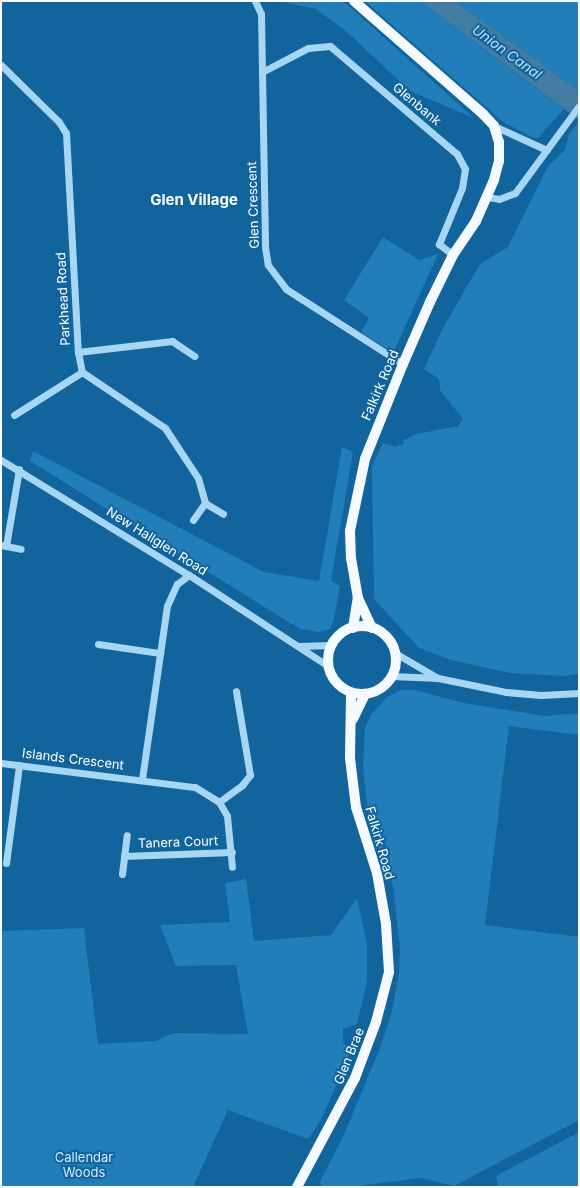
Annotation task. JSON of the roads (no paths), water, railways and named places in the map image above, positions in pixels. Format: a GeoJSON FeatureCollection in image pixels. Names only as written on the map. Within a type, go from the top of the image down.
{"type":"FeatureCollection","features":[{"type":"Feature","properties":{"kind":"main road"},"geometry":{"type":"LineString","coordinates":[[354,1],[494,126]]}},
{"type":"Feature","properties":{"kind":"main road","name":"Falkirk Road"},"geometry":{"type":"LineString","coordinates":[[372,628],[358,598],[351,558],[350,531],[365,460],[402,364],[453,255],[476,221],[487,197],[499,161],[499,142],[494,126]]}},
{"type":"Feature","properties":{"kind":"main road","name":"Falkirk Road"},"geometry":{"type":"LineString","coordinates":[[353,628],[358,598]]}},
{"type":"Feature","properties":{"kind":"main road"},"geometry":{"type":"LineString","coordinates":[[353,628],[372,628],[387,638],[395,653],[392,676],[381,688],[365,694],[351,693],[336,683],[328,666],[331,645],[340,634],[353,628]]}},
{"type":"Feature","properties":{"kind":"main road","name":"Falkirk Road"},"geometry":{"type":"LineString","coordinates":[[351,693],[352,721],[350,758],[356,807],[377,873],[386,924]]}},
{"type":"Feature","properties":{"kind":"main road","name":"Falkirk Road"},"geometry":{"type":"LineString","coordinates":[[352,721],[365,694]]}},
{"type":"Feature","properties":{"kind":"main road","name":"Glen Brae"},"geometry":{"type":"LineString","coordinates":[[297,1187],[342,1108],[373,1034],[389,972],[386,924]]}},
{"type":"Feature","properties":{"kind":"street","name":"Glen Crescent"},"geometry":{"type":"LineString","coordinates":[[255,1],[261,14],[265,247],[268,265],[286,289],[402,364]]}},
{"type":"Feature","properties":{"kind":"street","name":"Glenbank"},"geometry":{"type":"LineString","coordinates":[[262,72],[308,48],[330,46],[457,154],[464,169],[462,188],[439,244],[453,255]]}},
{"type":"Feature","properties":{"kind":"street","name":"Parkhead Road"},"geometry":{"type":"LineString","coordinates":[[1,65],[59,122],[66,133],[78,352],[82,372]]}},
{"type":"Feature","properties":{"kind":"street"},"geometry":{"type":"LineString","coordinates":[[487,197],[499,199],[515,193],[561,128],[579,106]]}},
{"type":"Feature","properties":{"kind":"street"},"geometry":{"type":"LineString","coordinates":[[494,126],[546,150]]}},
{"type":"Feature","properties":{"kind":"street"},"geometry":{"type":"LineString","coordinates":[[78,352],[172,341],[194,356]]}},
{"type":"Feature","properties":{"kind":"street"},"geometry":{"type":"LineString","coordinates":[[14,415],[82,372],[165,428],[198,478],[205,503],[223,514]]}},
{"type":"Feature","properties":{"kind":"street","name":"New Hallglen Road"},"geometry":{"type":"LineString","coordinates":[[1,460],[20,469],[189,575],[328,666]]}},
{"type":"Feature","properties":{"kind":"street"},"geometry":{"type":"LineString","coordinates":[[20,469],[4,546],[22,549]]}},
{"type":"Feature","properties":{"kind":"street"},"geometry":{"type":"LineString","coordinates":[[193,520],[205,503]]}},
{"type":"Feature","properties":{"kind":"street","name":"Islands Crescent"},"geometry":{"type":"LineString","coordinates":[[142,779],[160,653],[171,595],[177,584],[189,575]]}},
{"type":"Feature","properties":{"kind":"street"},"geometry":{"type":"LineString","coordinates":[[98,644],[160,653]]}},
{"type":"Feature","properties":{"kind":"street"},"geometry":{"type":"LineString","coordinates":[[299,646],[331,645]]}},
{"type":"Feature","properties":{"kind":"street"},"geometry":{"type":"LineString","coordinates":[[395,653],[438,678]]}},
{"type":"Feature","properties":{"kind":"street"},"geometry":{"type":"LineString","coordinates":[[392,676],[438,678],[506,692],[541,695],[579,693]]}},
{"type":"Feature","properties":{"kind":"street"},"geometry":{"type":"LineString","coordinates":[[232,867],[232,852],[226,816],[219,802],[242,785],[250,775],[236,691]]}},
{"type":"Feature","properties":{"kind":"street","name":"Islands Crescent"},"geometry":{"type":"LineString","coordinates":[[1,763],[142,779],[195,787],[219,802]]}},
{"type":"Feature","properties":{"kind":"street"},"geometry":{"type":"LineString","coordinates":[[6,863],[19,765]]}},
{"type":"Feature","properties":{"kind":"street","name":"Tanera Court"},"geometry":{"type":"LineString","coordinates":[[122,874],[128,835]]}},
{"type":"Feature","properties":{"kind":"street","name":"Tanera Court"},"geometry":{"type":"LineString","coordinates":[[124,856],[232,852]]}},
{"type":"Feature","properties":{"kind":"water","name":"Union Canal"},"geometry":{"type":"Polygon","coordinates":[[[420,1],[455,1],[579,91],[579,120],[420,1]]]}},
{"type":"Feature","properties":{"kind":"district","name":"Glen Village"},"geometry":{"type":"Point","coordinates":[194,200]}},
{"type":"Feature","properties":{"kind":"park label","name":"Callendar Woods"},"geometry":{"type":"Point","coordinates":[84,1166]}}]}
